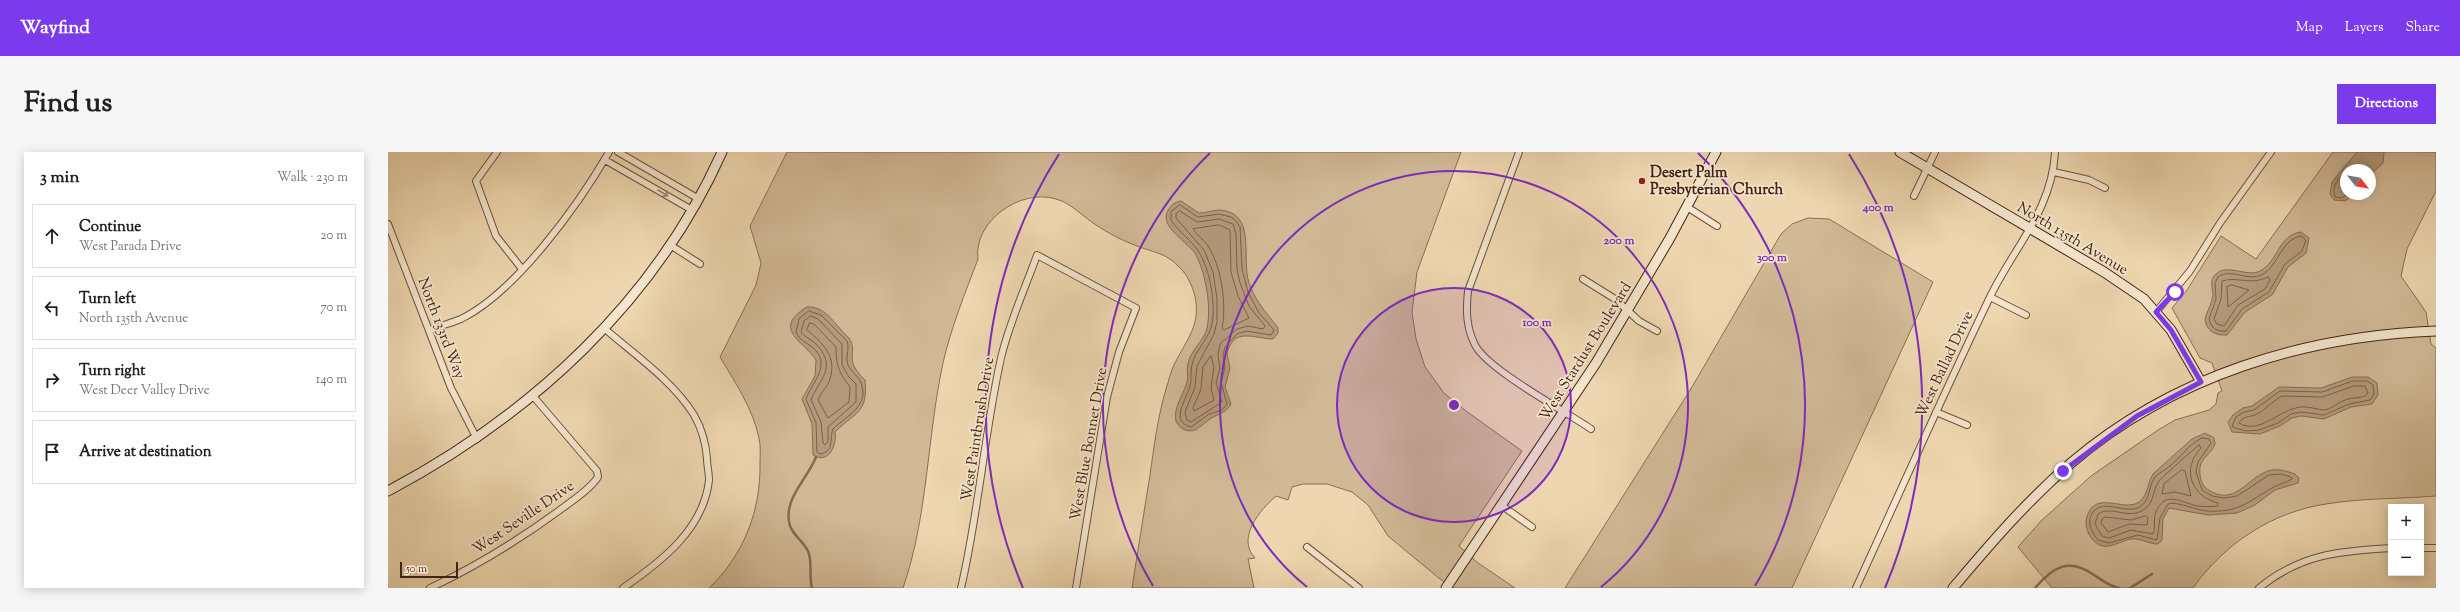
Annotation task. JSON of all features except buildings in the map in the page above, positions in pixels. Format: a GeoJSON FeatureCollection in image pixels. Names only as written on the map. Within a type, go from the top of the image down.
{"type":"FeatureCollection","features":[{"type":"Feature","properties":{"kind":"street"},"geometry":{"type":"LineString","coordinates":[[497,152],[476,181],[496,236],[522,269]]}},
{"type":"Feature","properties":{"kind":"street"},"geometry":{"type":"LineString","coordinates":[[430,330],[462,318],[508,284],[561,223],[609,152]]}},
{"type":"Feature","properties":{"kind":"street"},"geometry":{"type":"LineString","coordinates":[[618,152],[699,199]]}},
{"type":"Feature","properties":{"kind":"street"},"geometry":{"type":"LineString","coordinates":[[388,491],[477,439],[533,396],[605,329],[670,245],[699,199],[722,152]]}},
{"type":"Feature","properties":{"kind":"street"},"geometry":{"type":"LineString","coordinates":[[1519,152],[1468,291],[1465,312],[1476,346],[1487,359],[1500,371],[1591,429]]}},
{"type":"Feature","properties":{"kind":"street","name":"West Stardust Boulevard"},"geometry":{"type":"LineString","coordinates":[[1446,588],[1564,411],[1628,311],[1687,208],[1716,152]]}},
{"type":"Feature","properties":{"kind":"street","name":"North 135th Avenue"},"geometry":{"type":"LineString","coordinates":[[1900,152],[2122,283],[2156,312],[2171,330],[2201,382]]}},
{"type":"Feature","properties":{"kind":"street"},"geometry":{"type":"LineString","coordinates":[[1914,196],[1929,168],[1935,152]]}},
{"type":"Feature","properties":{"kind":"street","name":"West Ballad Drive"},"geometry":{"type":"LineString","coordinates":[[1856,588],[1990,297],[2047,198],[2054,172],[2055,152]]}},
{"type":"Feature","properties":{"kind":"street"},"geometry":{"type":"LineString","coordinates":[[2156,312],[2190,272],[2220,222],[2271,152]]}},
{"type":"Feature","properties":{"kind":"street"},"geometry":{"type":"LineString","coordinates":[[605,160],[692,210]]}},
{"type":"Feature","properties":{"kind":"street"},"geometry":{"type":"LineString","coordinates":[[640,180],[646,169]]}},
{"type":"Feature","properties":{"kind":"street"},"geometry":{"type":"LineString","coordinates":[[2054,172],[2089,180],[2105,188]]}},
{"type":"Feature","properties":{"kind":"street"},"geometry":{"type":"LineString","coordinates":[[1687,208],[1717,226]]}},
{"type":"Feature","properties":{"kind":"street","name":"North 133rd Way"},"geometry":{"type":"LineString","coordinates":[[388,224],[451,388],[477,439]]}},
{"type":"Feature","properties":{"kind":"street"},"geometry":{"type":"LineString","coordinates":[[670,245],[700,264]]}},
{"type":"Feature","properties":{"kind":"street","name":"West Blue Bonnet Drive"},"geometry":{"type":"LineString","coordinates":[[1037,255],[1136,308],[1119,352],[1107,397],[1076,588]]}},
{"type":"Feature","properties":{"kind":"street","name":"West Paintbrush Drive"},"geometry":{"type":"LineString","coordinates":[[961,588],[980,490],[992,400],[1002,356],[1037,255]]}},
{"type":"Feature","properties":{"kind":"street"},"geometry":{"type":"LineString","coordinates":[[1583,279],[1615,299],[1639,321],[1657,331]]}},
{"type":"Feature","properties":{"kind":"street"},"geometry":{"type":"LineString","coordinates":[[1990,297],[2026,315]]}},
{"type":"Feature","properties":{"kind":"street"},"geometry":{"type":"LineString","coordinates":[[605,329],[674,390],[694,416],[705,442],[709,480],[699,513],[684,537],[661,559],[623,588]]}},
{"type":"Feature","properties":{"kind":"street"},"geometry":{"type":"LineString","coordinates":[[1953,588],[2014,518],[2072,462],[2137,416],[2201,382],[2282,353],[2348,339],[2436,331]]}},
{"type":"Feature","properties":{"kind":"street","name":"West Seville Drive"},"geometry":{"type":"LineString","coordinates":[[430,588],[483,560],[545,521],[581,494],[598,476],[597,471],[533,396]]}},
{"type":"Feature","properties":{"kind":"street"},"geometry":{"type":"LineString","coordinates":[[1936,412],[1967,425]]}},
{"type":"Feature","properties":{"kind":"street"},"geometry":{"type":"LineString","coordinates":[[1501,505],[1532,527]]}},
{"type":"Feature","properties":{"kind":"street"},"geometry":{"type":"LineString","coordinates":[[1307,547],[1359,588]]}},
{"type":"Feature","properties":{"kind":"street"},"geometry":{"type":"LineString","coordinates":[[2259,588],[2296,564],[2319,556],[2346,550],[2388,548]]}},
{"type":"Feature","properties":{"kind":"street"},"geometry":{"type":"LineString","coordinates":[[2424,548],[2436,548]]}},
{"type":"Feature","properties":{"kind":"shaded area"},"geometry":{"type":"Polygon","coordinates":[[[787,152],[1461,152],[1417,272],[1412,312],[1416,339],[1425,367],[1444,393],[1466,411],[1522,451],[1459,546],[1478,563],[1515,588],[1451,588],[1388,536],[1368,505],[1352,492],[1327,484],[1303,484],[1292,487],[1288,500],[1276,496],[1257,516],[1252,525],[1248,542],[1250,550],[1255,558],[1248,559],[1254,588],[1132,588],[1161,410],[1172,369],[1192,331],[1196,315],[1195,296],[1187,276],[1174,262],[1164,256],[1131,244],[1112,234],[1094,224],[1066,203],[1056,199],[1042,197],[1028,198],[1015,203],[1002,211],[991,220],[983,232],[978,245],[978,259],[954,324],[943,363],[918,533],[903,588],[709,588],[732,561],[741,546],[754,515],[760,481],[760,441],[748,406],[720,357],[756,285],[761,263],[750,226],[787,152]]]}},
{"type":"Feature","properties":{"kind":"shaded area"},"geometry":{"type":"Polygon","coordinates":[[[2333,152],[2436,152],[2436,191],[2407,249],[2401,276],[2426,312],[2431,344],[2436,348],[2436,496],[2340,502],[2306,508],[2287,514],[2268,522],[2234,544],[2205,572],[2193,588],[2052,588],[2018,547],[2042,520],[2091,476],[2158,430],[2175,420],[2209,410],[2216,404],[2218,393],[2222,391],[2212,363],[2200,358],[2172,308],[2187,290],[2221,236],[2256,259],[2333,152]]]}},
{"type":"Feature","properties":{"kind":"shaded area"},"geometry":{"type":"Polygon","coordinates":[[[1808,218],[1829,219],[1933,282],[1792,588],[1565,588],[1692,387],[1781,234],[1792,224],[1808,218]]]}},
{"type":"Feature","properties":{"kind":"water"},"geometry":{"type":"Polygon","coordinates":[[[2357,152],[2384,152],[2383,163],[2376,169],[2376,164],[2347,164],[2357,152]]]}},
{"type":"Feature","properties":{"kind":"water"},"geometry":{"type":"Polygon","coordinates":[[[2340,172],[2340,200],[2346,200],[2345,201],[2334,200],[2330,194],[2332,182],[2340,172]]]}},
{"type":"Feature","properties":{"kind":"water"},"geometry":{"type":"Polygon","coordinates":[[[1181,201],[1199,213],[1220,210],[1231,213],[1239,219],[1245,236],[1248,279],[1250,286],[1260,305],[1278,328],[1278,333],[1273,339],[1246,336],[1239,337],[1234,340],[1230,345],[1227,354],[1230,368],[1225,387],[1231,404],[1224,412],[1191,431],[1187,431],[1178,425],[1176,413],[1188,378],[1187,366],[1189,360],[1206,332],[1209,307],[1204,276],[1196,255],[1193,250],[1175,234],[1167,222],[1166,215],[1170,207],[1181,201]]]}},
{"type":"Feature","properties":{"kind":"water"},"geometry":{"type":"Polygon","coordinates":[[[2301,232],[2309,238],[2306,253],[2288,267],[2272,295],[2245,312],[2227,335],[2219,335],[2212,332],[2207,327],[2205,319],[2213,295],[2213,277],[2220,271],[2225,270],[2249,273],[2260,271],[2271,262],[2287,238],[2293,234],[2301,232]]]}},
{"type":"Feature","properties":{"kind":"water"},"geometry":{"type":"Polygon","coordinates":[[[807,307],[814,307],[825,313],[849,338],[852,343],[852,361],[858,372],[865,380],[865,400],[862,406],[855,415],[835,432],[835,442],[833,448],[828,456],[823,457],[813,455],[812,424],[802,399],[815,376],[816,360],[799,342],[791,329],[791,322],[796,315],[807,307]]]}},
{"type":"Feature","properties":{"kind":"water"},"geometry":{"type":"Polygon","coordinates":[[[2352,377],[2368,377],[2377,383],[2378,395],[2372,404],[2351,407],[2324,419],[2301,416],[2292,418],[2280,426],[2260,434],[2232,432],[2228,422],[2233,415],[2243,408],[2252,406],[2279,387],[2321,388],[2352,377]]]}},
{"type":"Feature","properties":{"kind":"water"},"geometry":{"type":"Polygon","coordinates":[[[2205,433],[2214,438],[2215,444],[2203,460],[2200,467],[2201,479],[2203,485],[2207,489],[2217,494],[2233,494],[2260,475],[2268,471],[2275,470],[2295,474],[2299,478],[2298,483],[2275,490],[2255,505],[2237,513],[2208,515],[2169,508],[2163,519],[2162,540],[2158,544],[2138,539],[2131,539],[2111,546],[2101,546],[2092,539],[2089,535],[2086,522],[2092,507],[2102,503],[2130,505],[2139,502],[2145,496],[2154,473],[2192,439],[2205,433]]]}},
{"type":"Feature","properties":{"kind":"waterway"},"geometry":{"type":"LineString","coordinates":[[812,588],[808,550],[794,534],[788,517],[792,499],[816,457]]}},
{"type":"Feature","properties":{"kind":"waterway"},"geometry":{"type":"LineString","coordinates":[[2035,588],[2055,570],[2069,566],[2077,566],[2119,588]]}},
{"type":"Feature","properties":{"kind":"waterway"},"geometry":{"type":"LineString","coordinates":[[2130,588],[2152,574]]}},
{"type":"Feature","properties":{"kind":"place","name":"Desert Palm Presbyterian Church"},"geometry":{"type":"Point","coordinates":[1642,181]}},
{"type":"Feature","properties":{"kind":"route"},"geometry":{"type":"LineString","coordinates":[[2063,471],[2072,462],[2108,435],[2137,416],[2189,387],[2201,382],[2171,330],[2156,312],[2175,292]]}}]}
